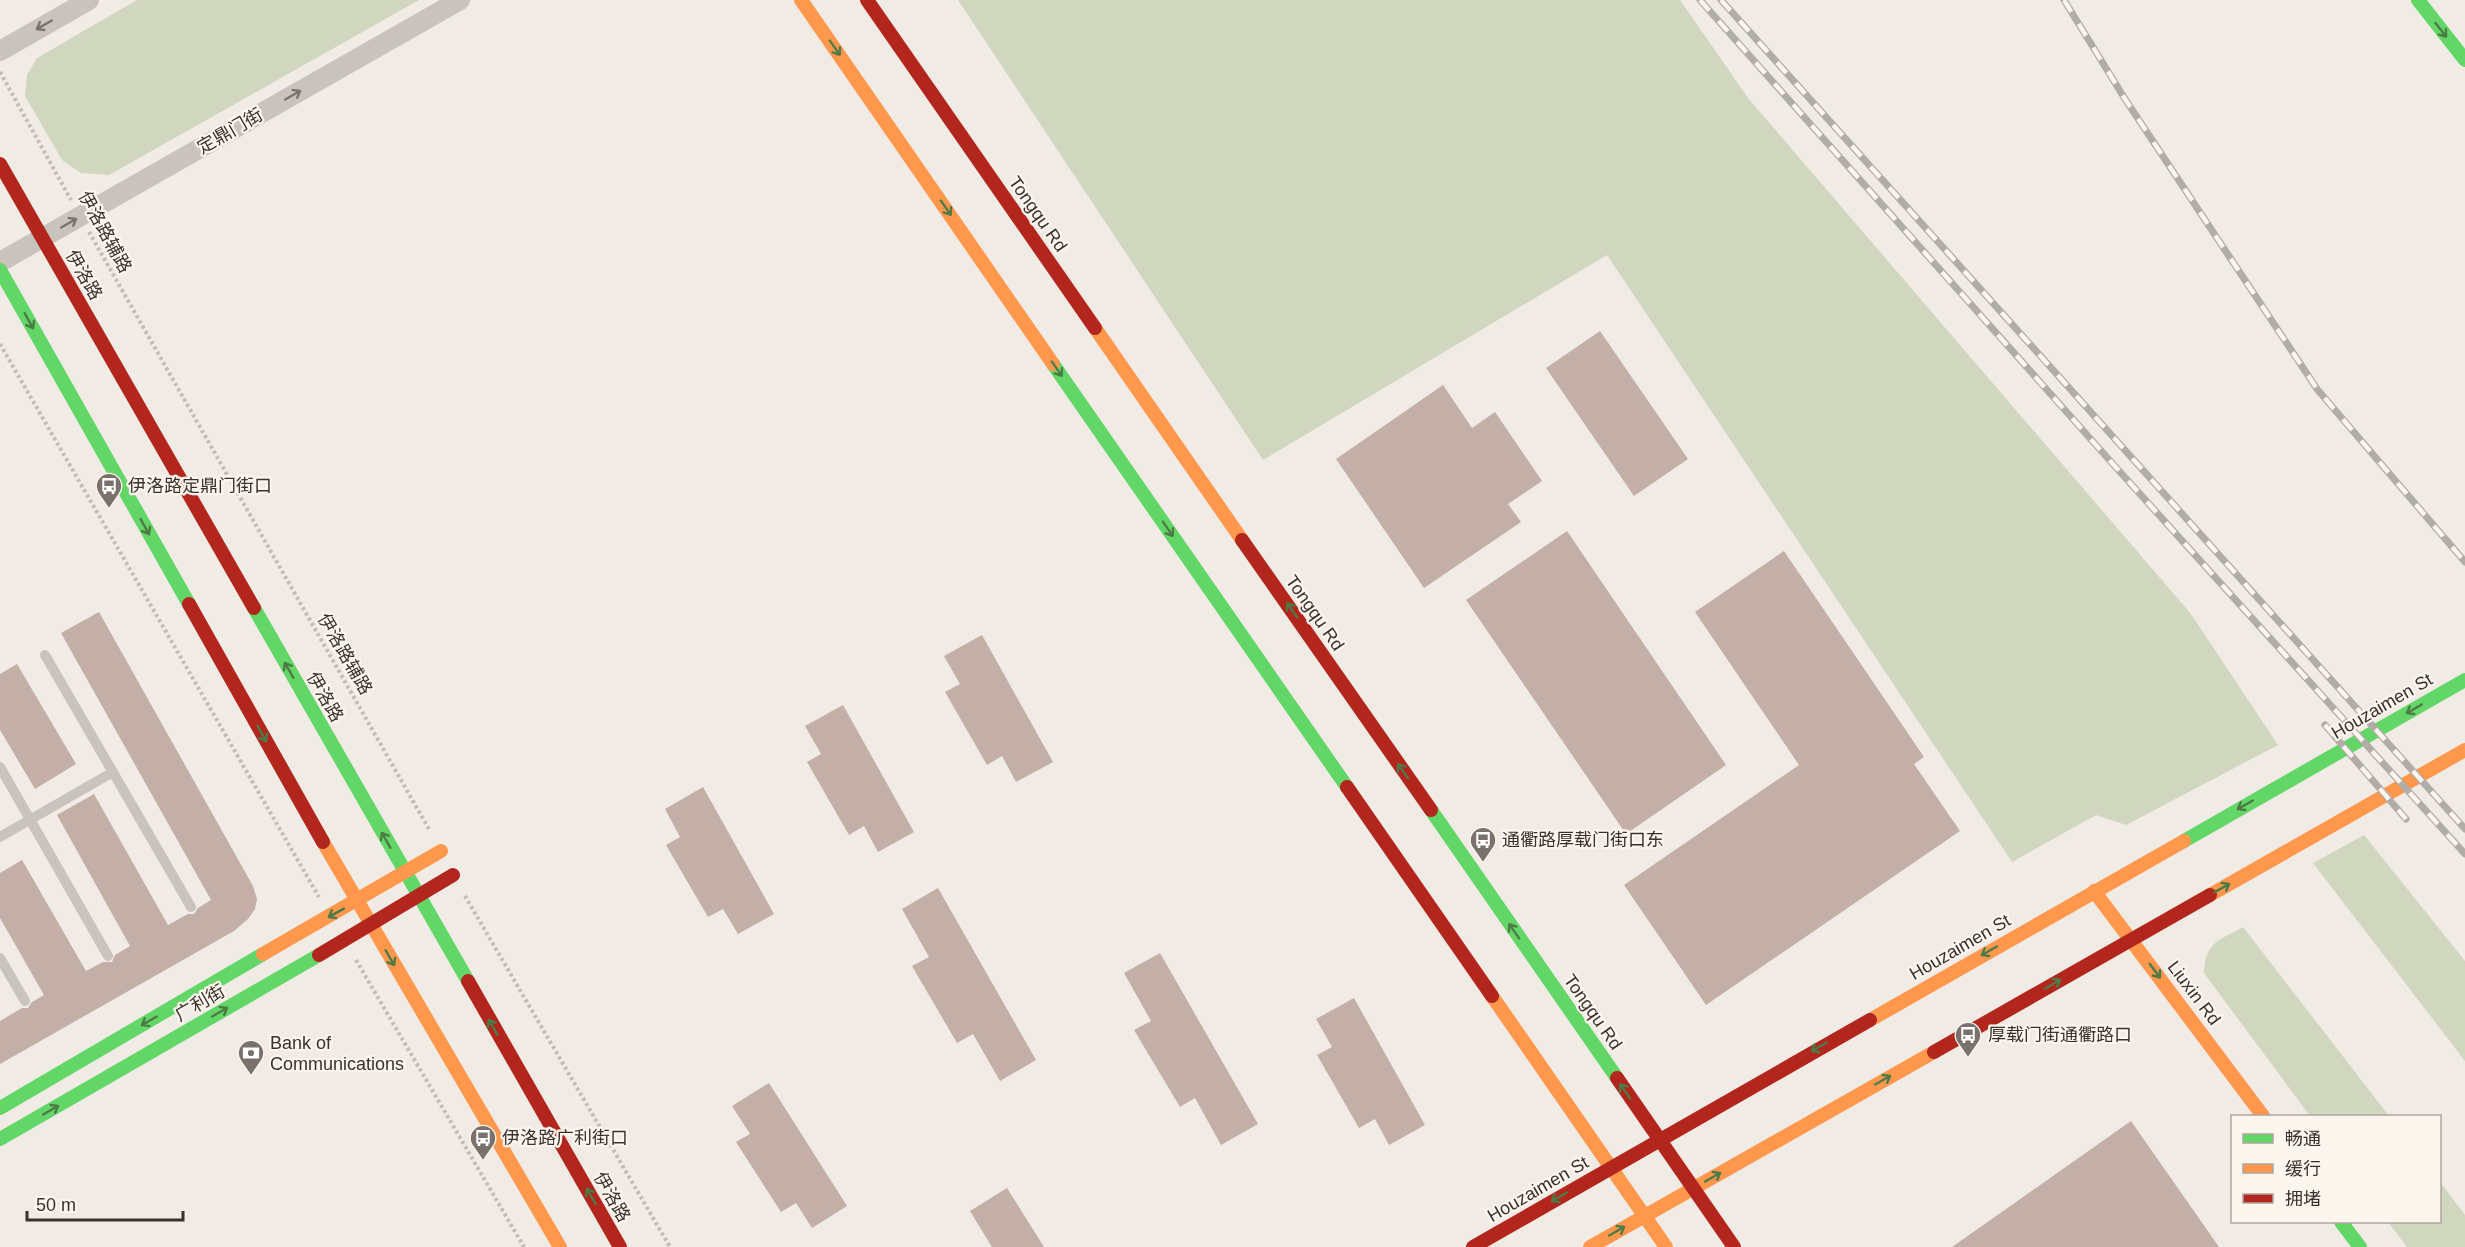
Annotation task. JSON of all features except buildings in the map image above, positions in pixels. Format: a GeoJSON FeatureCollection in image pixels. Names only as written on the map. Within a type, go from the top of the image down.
{"type":"FeatureCollection","features":[{"type":"Feature","properties":{"kind":"main road"},"geometry":{"type":"LineString","coordinates":[[801,0],[1666,1247]]}},
{"type":"Feature","properties":{"kind":"main road","name":"Tongqu Rd"},"geometry":{"type":"LineString","coordinates":[[867,0],[1735,1247]]}},
{"type":"Feature","properties":{"kind":"main road"},"geometry":{"type":"LineString","coordinates":[[2418,0],[2465,60]]}},
{"type":"Feature","properties":{"kind":"main road","name":"伊洛路"},"geometry":{"type":"LineString","coordinates":[[0,164],[620,1247]]}},
{"type":"Feature","properties":{"kind":"main road"},"geometry":{"type":"LineString","coordinates":[[0,270],[357,901],[560,1247]]}},
{"type":"Feature","properties":{"kind":"main road","name":"Houzaimen St"},"geometry":{"type":"LineString","coordinates":[[1473,1247],[2465,680]]}},
{"type":"Feature","properties":{"kind":"main road"},"geometry":{"type":"LineString","coordinates":[[1590,1247],[2465,750]]}},
{"type":"Feature","properties":{"kind":"main road","name":"广利街"},"geometry":{"type":"LineString","coordinates":[[0,1108],[441,851]]}},
{"type":"Feature","properties":{"kind":"main road","name":"广利街"},"geometry":{"type":"LineString","coordinates":[[0,1139],[371,925],[453,875]]}},
{"type":"Feature","properties":{"kind":"main road","name":"Liuxin Rd"},"geometry":{"type":"LineString","coordinates":[[2094,891],[2262,1115]]}},
{"type":"Feature","properties":{"kind":"main road"},"geometry":{"type":"LineString","coordinates":[[2342,1223],[2360,1247]]}},
{"type":"Feature","properties":{"kind":"street"},"geometry":{"type":"LineString","coordinates":[[0,51],[89,0]]}},
{"type":"Feature","properties":{"kind":"street","name":"定鼎门街"},"geometry":{"type":"LineString","coordinates":[[0,262],[460,0]]}},
{"type":"Feature","properties":{"kind":"lane"},"geometry":{"type":"LineString","coordinates":[[45,655],[191,907]]}},
{"type":"Feature","properties":{"kind":"lane"},"geometry":{"type":"LineString","coordinates":[[0,767],[108,956]]}},
{"type":"Feature","properties":{"kind":"lane"},"geometry":{"type":"LineString","coordinates":[[0,837],[113,772]]}},
{"type":"Feature","properties":{"kind":"lane"},"geometry":{"type":"LineString","coordinates":[[0,958],[25,1001]]}},
{"type":"Feature","properties":{"kind":"path","name":"伊洛路辅路"},"geometry":{"type":"LineString","coordinates":[[0,72],[441,851]]}},
{"type":"Feature","properties":{"kind":"path"},"geometry":{"type":"LineString","coordinates":[[0,344],[330,916]]}},
{"type":"Feature","properties":{"kind":"path"},"geometry":{"type":"LineString","coordinates":[[453,875],[670,1247]]}},
{"type":"Feature","properties":{"kind":"path"},"geometry":{"type":"LineString","coordinates":[[345,940],[524,1247]]}},
{"type":"Feature","properties":{"kind":"green space"},"geometry":{"type":"Polygon","coordinates":[[[137,0],[419,0],[109,175],[81,173],[62,160],[25,96],[27,75],[37,58],[137,0]]]}},
{"type":"Feature","properties":{"kind":"green space"},"geometry":{"type":"Polygon","coordinates":[[[958,0],[1680,0],[1748,98],[2191,614],[2278,745],[2126,825],[2096,815],[2012,862],[1607,255],[1263,460],[958,0]]]}},
{"type":"Feature","properties":{"kind":"green space"},"geometry":{"type":"Polygon","coordinates":[[[2364,835],[2465,961],[2465,1061],[2313,863],[2364,835]]]}},
{"type":"Feature","properties":{"kind":"green space"},"geometry":{"type":"Polygon","coordinates":[[[2243,927],[2388,1115],[2309,1115],[2204,973],[2207,955],[2214,944],[2243,927]]]}},
{"type":"Feature","properties":{"kind":"green space"},"geometry":{"type":"Polygon","coordinates":[[[2441,1183],[2465,1215],[2465,1247],[2407,1247],[2389,1223],[2441,1223],[2441,1183]]]}},
{"type":"Feature","properties":{"kind":"railway"},"geometry":{"type":"LineString","coordinates":[[1700,0],[2112,463],[2465,854]]}},
{"type":"Feature","properties":{"kind":"railway"},"geometry":{"type":"LineString","coordinates":[[1721,0],[2465,829]]}},
{"type":"Feature","properties":{"kind":"railway"},"geometry":{"type":"LineString","coordinates":[[2064,0],[2125,99],[2317,389],[2465,562]]}},
{"type":"Feature","properties":{"kind":"railway"},"geometry":{"type":"LineString","coordinates":[[2325,725],[2406,819]]}},
{"type":"Feature","properties":{"kind":"traffic: fast"},"geometry":{"type":"LineString","coordinates":[[2418,0],[2465,60]]}},
{"type":"Feature","properties":{"kind":"traffic: fast"},"geometry":{"type":"LineString","coordinates":[[0,270],[189,604]]}},
{"type":"Feature","properties":{"kind":"traffic: fast"},"geometry":{"type":"LineString","coordinates":[[1053,364],[1347,787]]}},
{"type":"Feature","properties":{"kind":"traffic: fast"},"geometry":{"type":"LineString","coordinates":[[254,608],[468,981]]}},
{"type":"Feature","properties":{"kind":"traffic: fast"},"geometry":{"type":"LineString","coordinates":[[2184,841],[2465,680]]}},
{"type":"Feature","properties":{"kind":"traffic: fast"},"geometry":{"type":"LineString","coordinates":[[1431,810],[1617,1078]]}},
{"type":"Feature","properties":{"kind":"traffic: fast"},"geometry":{"type":"LineString","coordinates":[[0,1108],[263,954]]}},
{"type":"Feature","properties":{"kind":"traffic: fast"},"geometry":{"type":"LineString","coordinates":[[0,1139],[319,955]]}},
{"type":"Feature","properties":{"kind":"traffic: fast"},"geometry":{"type":"LineString","coordinates":[[2342,1223],[2360,1247]]}},
{"type":"Feature","properties":{"kind":"traffic: slow"},"geometry":{"type":"LineString","coordinates":[[801,0],[1053,364]]}},
{"type":"Feature","properties":{"kind":"traffic: slow"},"geometry":{"type":"LineString","coordinates":[[1095,328],[1242,540]]}},
{"type":"Feature","properties":{"kind":"traffic: slow"},"geometry":{"type":"LineString","coordinates":[[2210,895],[2465,750]]}},
{"type":"Feature","properties":{"kind":"traffic: slow"},"geometry":{"type":"LineString","coordinates":[[1870,1020],[2184,841]]}},
{"type":"Feature","properties":{"kind":"traffic: slow"},"geometry":{"type":"LineString","coordinates":[[323,842],[560,1247]]}},
{"type":"Feature","properties":{"kind":"traffic: slow"},"geometry":{"type":"LineString","coordinates":[[263,954],[441,851]]}},
{"type":"Feature","properties":{"kind":"traffic: slow"},"geometry":{"type":"LineString","coordinates":[[2094,891],[2262,1115]]}},
{"type":"Feature","properties":{"kind":"traffic: slow"},"geometry":{"type":"LineString","coordinates":[[1492,996],[1666,1247]]}},
{"type":"Feature","properties":{"kind":"traffic: slow"},"geometry":{"type":"LineString","coordinates":[[1590,1247],[1934,1052]]}},
{"type":"Feature","properties":{"kind":"traffic: jam"},"geometry":{"type":"LineString","coordinates":[[867,0],[1095,328]]}},
{"type":"Feature","properties":{"kind":"traffic: jam"},"geometry":{"type":"LineString","coordinates":[[0,164],[254,608]]}},
{"type":"Feature","properties":{"kind":"traffic: jam"},"geometry":{"type":"LineString","coordinates":[[1242,540],[1431,810]]}},
{"type":"Feature","properties":{"kind":"traffic: jam"},"geometry":{"type":"LineString","coordinates":[[189,604],[323,842]]}},
{"type":"Feature","properties":{"kind":"traffic: jam"},"geometry":{"type":"LineString","coordinates":[[1347,787],[1492,996]]}},
{"type":"Feature","properties":{"kind":"traffic: jam"},"geometry":{"type":"LineString","coordinates":[[319,955],[453,875]]}},
{"type":"Feature","properties":{"kind":"traffic: jam"},"geometry":{"type":"LineString","coordinates":[[1934,1052],[2210,895]]}},
{"type":"Feature","properties":{"kind":"traffic: jam"},"geometry":{"type":"LineString","coordinates":[[468,981],[620,1247]]}},
{"type":"Feature","properties":{"kind":"traffic: jam"},"geometry":{"type":"LineString","coordinates":[[1473,1247],[1870,1020]]}},
{"type":"Feature","properties":{"kind":"traffic: jam"},"geometry":{"type":"LineString","coordinates":[[1617,1078],[1734,1247]]}},
{"type":"Feature","properties":{"kind":"place","name":"伊洛路定鼎门街口"},"geometry":{"type":"Point","coordinates":[109,509]}},
{"type":"Feature","properties":{"kind":"place","name":"通衢路厚载门街口东"},"geometry":{"type":"Point","coordinates":[1483,863]}},
{"type":"Feature","properties":{"kind":"place","name":"厚载门街通衢路口"},"geometry":{"type":"Point","coordinates":[1968,1058]}},
{"type":"Feature","properties":{"kind":"place","name":"Bank of Communications"},"geometry":{"type":"Point","coordinates":[251,1076]}},
{"type":"Feature","properties":{"kind":"place","name":"伊洛路广利街口"},"geometry":{"type":"Point","coordinates":[483,1161]}}]}
